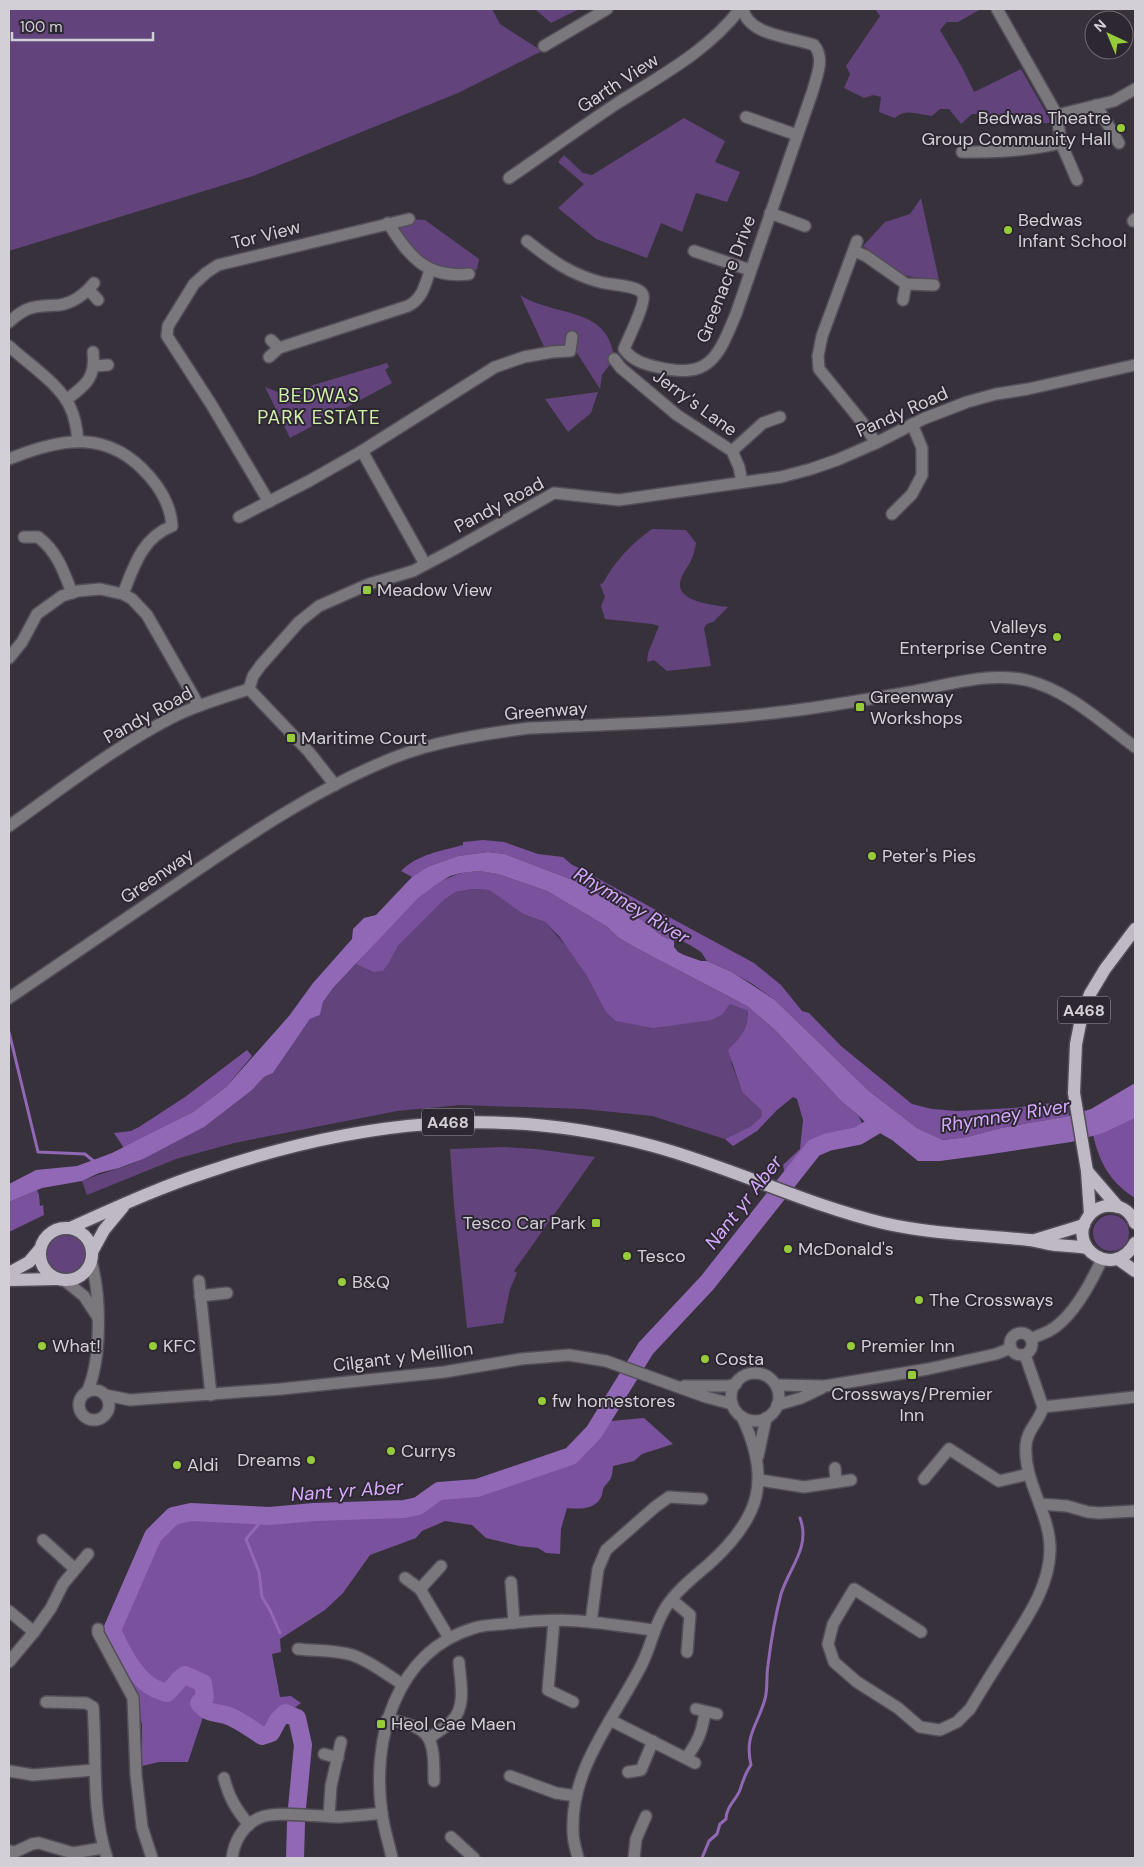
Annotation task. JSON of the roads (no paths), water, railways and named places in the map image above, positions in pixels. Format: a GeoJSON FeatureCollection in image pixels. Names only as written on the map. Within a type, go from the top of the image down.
{"type":"FeatureCollection","features":[{"type":"Feature","properties":{"kind":"main road","name":"A468"},"geometry":{"type":"LineString","coordinates":[[70,1228],[207,1172],[299,1144],[375,1129],[421,1123],[527,1123],[596,1132],[670,1150],[840,1211],[883,1223],[955,1235],[1032,1240],[1052,1245],[1087,1248],[1084,1240],[1087,1219],[1088,1171],[1076,1106],[1074,1082],[1076,1050],[1085,1006],[1097,981],[1135,929]]}},
{"type":"Feature","properties":{"kind":"main road","name":"A468"},"geometry":{"type":"LineString","coordinates":[[1088,1171],[1129,1214]]}},
{"type":"Feature","properties":{"kind":"main road","name":"A468"},"geometry":{"type":"LineString","coordinates":[[91,1257],[107,1226],[125,1205]]}},
{"type":"Feature","properties":{"kind":"main road","name":"A468"},"geometry":{"type":"LineString","coordinates":[[1032,1240],[1087,1219],[1103,1206],[1129,1214]]}},
{"type":"Feature","properties":{"kind":"main road"},"geometry":{"type":"LineString","coordinates":[[9,1273],[29,1262],[40,1249],[48,1235],[55,1231],[70,1228],[78,1231],[90,1244],[91,1257],[87,1269],[73,1279],[9,1280]]}},
{"type":"Feature","properties":{"kind":"main road"},"geometry":{"type":"LineString","coordinates":[[1087,1248],[1091,1253],[1102,1259],[1110,1260],[1126,1256],[1135,1243]]}},
{"type":"Feature","properties":{"kind":"main road"},"geometry":{"type":"LineString","coordinates":[[40,1249],[41,1263],[50,1275],[60,1279]]}},
{"type":"Feature","properties":{"kind":"main road"},"geometry":{"type":"LineString","coordinates":[[1118,1259],[1135,1271]]}},
{"type":"Feature","properties":{"kind":"street"},"geometry":{"type":"LineString","coordinates":[[544,46],[607,9]]}},
{"type":"Feature","properties":{"kind":"street","name":"Greenacre Drive"},"geometry":{"type":"LineString","coordinates":[[527,241],[562,268],[608,284],[638,289],[644,296],[642,305],[624,349],[630,357],[641,363],[681,371],[703,368],[714,358],[722,348],[736,314],[813,90],[820,62],[817,48],[814,45],[770,34],[758,28],[744,16],[742,9]]}},
{"type":"Feature","properties":{"kind":"street","name":"Garth View"},"geometry":{"type":"LineString","coordinates":[[509,178],[694,54],[717,36],[742,9]]}},
{"type":"Feature","properties":{"kind":"street"},"geometry":{"type":"LineString","coordinates":[[997,9],[1057,115],[1061,143],[1076,180]]}},
{"type":"Feature","properties":{"kind":"street"},"geometry":{"type":"LineString","coordinates":[[1057,115],[1114,101],[1135,89]]}},
{"type":"Feature","properties":{"kind":"street"},"geometry":{"type":"LineString","coordinates":[[1096,105],[1119,143]]}},
{"type":"Feature","properties":{"kind":"street"},"geometry":{"type":"LineString","coordinates":[[746,117],[797,135]]}},
{"type":"Feature","properties":{"kind":"street"},"geometry":{"type":"LineString","coordinates":[[962,152],[1007,152],[1036,149],[1061,143]]}},
{"type":"Feature","properties":{"kind":"street"},"geometry":{"type":"LineString","coordinates":[[770,213],[805,226]]}},
{"type":"Feature","properties":{"kind":"street","name":"Tor View"},"geometry":{"type":"LineString","coordinates":[[269,502],[211,404],[167,336],[168,326],[194,284],[218,265],[409,218]]}},
{"type":"Feature","properties":{"kind":"street"},"geometry":{"type":"LineString","coordinates":[[388,223],[403,246],[430,270],[458,276],[469,274]]}},
{"type":"Feature","properties":{"kind":"street"},"geometry":{"type":"LineString","coordinates":[[876,442],[819,369],[818,356],[822,336],[855,246],[906,284],[934,285]]}},
{"type":"Feature","properties":{"kind":"street"},"geometry":{"type":"LineString","coordinates":[[694,251],[750,270]]}},
{"type":"Feature","properties":{"kind":"street"},"geometry":{"type":"LineString","coordinates":[[269,358],[275,344],[408,306],[416,302],[421,296],[430,270]]}},
{"type":"Feature","properties":{"kind":"street"},"geometry":{"type":"LineString","coordinates":[[903,300],[906,284]]}},
{"type":"Feature","properties":{"kind":"street"},"geometry":{"type":"LineString","coordinates":[[9,322],[17,314],[27,309],[40,305],[62,304],[75,300],[92,286],[98,300]]}},
{"type":"Feature","properties":{"kind":"street"},"geometry":{"type":"LineString","coordinates":[[239,516],[269,502],[362,451],[495,367],[524,357],[570,351],[572,336]]}},
{"type":"Feature","properties":{"kind":"street"},"geometry":{"type":"LineString","coordinates":[[9,346],[44,377],[66,400],[73,413],[78,441]]}},
{"type":"Feature","properties":{"kind":"street"},"geometry":{"type":"LineString","coordinates":[[66,400],[88,380],[95,366],[93,352]]}},
{"type":"Feature","properties":{"kind":"street","name":"Jerry's Lane"},"geometry":{"type":"LineString","coordinates":[[614,359],[620,368],[677,415],[732,451],[739,467],[742,482]]}},
{"type":"Feature","properties":{"kind":"street"},"geometry":{"type":"LineString","coordinates":[[95,366],[108,365]]}},
{"type":"Feature","properties":{"kind":"street","name":"Pandy Road"},"geometry":{"type":"LineString","coordinates":[[9,826],[108,757],[169,720],[199,706],[249,689],[260,665],[299,622],[319,606],[369,584],[413,570],[451,551],[554,493],[618,500],[781,477],[811,469],[945,410],[996,394],[1028,389],[1135,365]]}},
{"type":"Feature","properties":{"kind":"street"},"geometry":{"type":"LineString","coordinates":[[732,451],[763,424],[780,417]]}},
{"type":"Feature","properties":{"kind":"street"},"geometry":{"type":"LineString","coordinates":[[892,514],[912,494],[922,475],[922,448],[912,424]]}},
{"type":"Feature","properties":{"kind":"street"},"geometry":{"type":"LineString","coordinates":[[9,459],[41,448],[78,441],[101,444],[121,451],[158,487],[168,504],[172,526]]}},
{"type":"Feature","properties":{"kind":"street"},"geometry":{"type":"LineString","coordinates":[[362,451],[424,564]]}},
{"type":"Feature","properties":{"kind":"street"},"geometry":{"type":"LineString","coordinates":[[123,594],[138,555],[152,539],[162,530],[172,526],[184,530]]}},
{"type":"Feature","properties":{"kind":"street"},"geometry":{"type":"LineString","coordinates":[[24,537],[38,537],[49,546],[61,564],[72,593]]}},
{"type":"Feature","properties":{"kind":"street"},"geometry":{"type":"LineString","coordinates":[[9,658],[22,642],[37,614],[62,596],[100,589],[123,594],[132,599],[147,615],[199,706]]}},
{"type":"Feature","properties":{"kind":"street","name":"Greenway"},"geometry":{"type":"LineString","coordinates":[[9,998],[253,832],[299,804],[335,784],[394,758],[434,746],[504,731],[529,728],[703,719],[788,711],[997,677],[1035,682],[1060,692],[1135,747]]}},
{"type":"Feature","properties":{"kind":"street"},"geometry":{"type":"LineString","coordinates":[[249,689],[303,746],[335,784]]}},
{"type":"Feature","properties":{"kind":"street"},"geometry":{"type":"LineString","coordinates":[[91,1257],[98,1295],[96,1369],[109,1403],[105,1416],[96,1420],[84,1416],[80,1408],[81,1398],[87,1392],[96,1369]]}},
{"type":"Feature","properties":{"kind":"street"},"geometry":{"type":"LineString","coordinates":[[1031,1339],[1050,1331],[1065,1318],[1084,1294],[1102,1259]]}},
{"type":"Feature","properties":{"kind":"street"},"geometry":{"type":"LineString","coordinates":[[60,1279],[84,1296],[97,1316]]}},
{"type":"Feature","properties":{"kind":"street"},"geometry":{"type":"LineString","coordinates":[[199,1281],[211,1394]]}},
{"type":"Feature","properties":{"kind":"street"},"geometry":{"type":"LineString","coordinates":[[200,1296],[227,1293]]}},
{"type":"Feature","properties":{"kind":"street"},"geometry":{"type":"LineString","coordinates":[[1018,1334],[1026,1334],[1031,1339],[1032,1346],[1028,1353],[1015,1353],[1011,1348],[1011,1340],[1018,1334]]}},
{"type":"Feature","properties":{"kind":"street"},"geometry":{"type":"LineString","coordinates":[[776,1385],[826,1386],[928,1369],[996,1354],[1011,1348]]}},
{"type":"Feature","properties":{"kind":"street"},"geometry":{"type":"LineString","coordinates":[[921,1632],[854,1589],[833,1624],[828,1644],[834,1662],[857,1682],[898,1708],[920,1728],[940,1730],[957,1722],[970,1709],[1038,1600],[1045,1578],[1050,1552],[1048,1529],[1029,1474],[1026,1446],[1031,1428],[1042,1413],[1043,1407],[1025,1354]]}},
{"type":"Feature","properties":{"kind":"street","name":"Cilgant y Meillion"},"geometry":{"type":"LineString","coordinates":[[104,1394],[130,1400],[211,1394],[444,1372],[504,1362],[570,1355],[594,1358],[706,1397],[732,1404]]}},
{"type":"Feature","properties":{"kind":"street"},"geometry":{"type":"LineString","coordinates":[[578,1858],[573,1832],[576,1796],[587,1762],[642,1665],[654,1630],[666,1607],[686,1584],[735,1538],[746,1523],[756,1494],[760,1480],[757,1458],[751,1435],[742,1417],[732,1404],[732,1391],[742,1378],[755,1373],[771,1379],[779,1393],[777,1405],[772,1414],[758,1421],[742,1417]]}},
{"type":"Feature","properties":{"kind":"street","name":"Cilgant y Meillion"},"geometry":{"type":"LineString","coordinates":[[675,1386],[727,1386],[736,1384]]}},
{"type":"Feature","properties":{"kind":"street"},"geometry":{"type":"LineString","coordinates":[[777,1405],[801,1398],[826,1386]]}},
{"type":"Feature","properties":{"kind":"street"},"geometry":{"type":"LineString","coordinates":[[87,1392],[95,1390],[104,1394]]}},
{"type":"Feature","properties":{"kind":"street"},"geometry":{"type":"LineString","coordinates":[[1043,1407],[1135,1397]]}},
{"type":"Feature","properties":{"kind":"street","name":"Cilgant y Meillion"},"geometry":{"type":"LineString","coordinates":[[108,1411],[130,1400]]}},
{"type":"Feature","properties":{"kind":"street"},"geometry":{"type":"LineString","coordinates":[[757,1458],[766,1418]]}},
{"type":"Feature","properties":{"kind":"street"},"geometry":{"type":"LineString","coordinates":[[924,1479],[949,1449],[999,1481],[1029,1474]]}},
{"type":"Feature","properties":{"kind":"street"},"geometry":{"type":"LineString","coordinates":[[835,1468],[836,1482]]}},
{"type":"Feature","properties":{"kind":"street"},"geometry":{"type":"LineString","coordinates":[[760,1480],[804,1487],[851,1480]]}},
{"type":"Feature","properties":{"kind":"street"},"geometry":{"type":"LineString","coordinates":[[591,1622],[598,1569],[606,1550],[669,1497],[702,1499]]}},
{"type":"Feature","properties":{"kind":"street"},"geometry":{"type":"LineString","coordinates":[[1040,1504],[1067,1506],[1099,1513],[1135,1511]]}},
{"type":"Feature","properties":{"kind":"street"},"geometry":{"type":"LineString","coordinates":[[42,1540],[75,1569]]}},
{"type":"Feature","properties":{"kind":"street"},"geometry":{"type":"LineString","coordinates":[[9,1662],[34,1632],[63,1584],[88,1554]]}},
{"type":"Feature","properties":{"kind":"street"},"geometry":{"type":"LineString","coordinates":[[420,1589],[441,1566]]}},
{"type":"Feature","properties":{"kind":"street"},"geometry":{"type":"LineString","coordinates":[[405,1578],[420,1589],[449,1638]]}},
{"type":"Feature","properties":{"kind":"street"},"geometry":{"type":"LineString","coordinates":[[511,1582],[514,1623]]}},
{"type":"Feature","properties":{"kind":"street"},"geometry":{"type":"LineString","coordinates":[[672,1600],[690,1615],[687,1652]]}},
{"type":"Feature","properties":{"kind":"street"},"geometry":{"type":"LineString","coordinates":[[11,1613],[34,1632]]}},
{"type":"Feature","properties":{"kind":"street"},"geometry":{"type":"LineString","coordinates":[[392,1858],[382,1813],[379,1769],[381,1746],[387,1719],[402,1684],[419,1661],[449,1638],[475,1627],[554,1621],[591,1622],[654,1630]]}},
{"type":"Feature","properties":{"kind":"street"},"geometry":{"type":"LineString","coordinates":[[554,1621],[548,1690],[573,1702]]}},
{"type":"Feature","properties":{"kind":"street"},"geometry":{"type":"LineString","coordinates":[[98,1629],[98,1633],[133,1698],[136,1775],[142,1827],[152,1858]]}},
{"type":"Feature","properties":{"kind":"street"},"geometry":{"type":"LineString","coordinates":[[298,1649],[336,1652],[352,1656],[371,1664],[402,1684]]}},
{"type":"Feature","properties":{"kind":"street"},"geometry":{"type":"LineString","coordinates":[[430,1738],[452,1721],[459,1711],[461,1695],[459,1662]]}},
{"type":"Feature","properties":{"kind":"street"},"geometry":{"type":"LineString","coordinates":[[9,1852],[39,1843],[73,1853],[105,1853],[94,1770],[93,1707],[86,1703],[46,1702]]}},
{"type":"Feature","properties":{"kind":"street"},"geometry":{"type":"LineString","coordinates":[[610,1720],[690,1761],[702,1728],[701,1711],[718,1714]]}},
{"type":"Feature","properties":{"kind":"street"},"geometry":{"type":"LineString","coordinates":[[387,1719],[409,1724],[422,1730],[430,1738],[434,1751],[434,1781]]}},
{"type":"Feature","properties":{"kind":"street"},"geometry":{"type":"LineString","coordinates":[[641,1770],[653,1741]]}},
{"type":"Feature","properties":{"kind":"street"},"geometry":{"type":"LineString","coordinates":[[329,1816],[331,1786],[342,1742]]}},
{"type":"Feature","properties":{"kind":"street"},"geometry":{"type":"LineString","coordinates":[[324,1754],[338,1758]]}},
{"type":"Feature","properties":{"kind":"street"},"geometry":{"type":"LineString","coordinates":[[9,1771],[33,1775],[94,1770]]}},
{"type":"Feature","properties":{"kind":"street"},"geometry":{"type":"LineString","coordinates":[[628,1772],[641,1770]]}},
{"type":"Feature","properties":{"kind":"street"},"geometry":{"type":"LineString","coordinates":[[641,1770],[650,1778]]}},
{"type":"Feature","properties":{"kind":"street"},"geometry":{"type":"LineString","coordinates":[[510,1776],[556,1793],[576,1796]]}},
{"type":"Feature","properties":{"kind":"street"},"geometry":{"type":"LineString","coordinates":[[224,1778],[231,1801],[250,1825]]}},
{"type":"Feature","properties":{"kind":"street"},"geometry":{"type":"LineString","coordinates":[[232,1858],[238,1837],[259,1818],[272,1815],[329,1816],[382,1813]]}},
{"type":"Feature","properties":{"kind":"street"},"geometry":{"type":"LineString","coordinates":[[634,1858],[636,1839],[646,1816]]}},
{"type":"Feature","properties":{"kind":"street"},"geometry":{"type":"LineString","coordinates":[[451,1837],[474,1858]]}},
{"type":"Feature","properties":{"kind":"waterway"},"geometry":{"type":"LineString","coordinates":[[9,1032],[38,1152],[85,1154],[96,1163]]}},
{"type":"Feature","properties":{"kind":"waterway","name":"Nant yr Aber"},"geometry":{"type":"LineString","coordinates":[[297,1808],[303,1745],[297,1718],[285,1713],[278,1720],[271,1733],[262,1736],[235,1719],[206,1710],[199,1703],[205,1697],[203,1683],[185,1675],[167,1693],[158,1690],[137,1674],[123,1652],[112,1630],[153,1536],[173,1516],[191,1512],[270,1516],[314,1512],[404,1509],[418,1506],[439,1491],[477,1488],[571,1456],[594,1432],[646,1348],[707,1283],[814,1148],[828,1142],[858,1136],[883,1121]]}},
{"type":"Feature","properties":{"kind":"waterway"},"geometry":{"type":"LineString","coordinates":[[260,1516],[258,1525],[246,1539],[259,1572],[262,1597],[280,1633]]}},
{"type":"Feature","properties":{"kind":"waterway"},"geometry":{"type":"LineString","coordinates":[[702,1858],[709,1841],[717,1834],[720,1824],[726,1819],[731,1804],[738,1794],[751,1765],[749,1746],[766,1695],[767,1669],[781,1594],[798,1557],[803,1538],[800,1518]]}},
{"type":"Feature","properties":{"kind":"waterway","name":"Nant yr Aber"},"geometry":{"type":"LineString","coordinates":[[295,1858],[296,1823]]}},
{"type":"Feature","properties":{"kind":"place","name":"Bedwas Theatre Group Community Hall"},"geometry":{"type":"Point","coordinates":[1121,128]}},
{"type":"Feature","properties":{"kind":"place","name":"Bedwas Infant School"},"geometry":{"type":"Point","coordinates":[1008,230]}},
{"type":"Feature","properties":{"kind":"place","name":"Meadow View"},"geometry":{"type":"Point","coordinates":[367,590]}},
{"type":"Feature","properties":{"kind":"place","name":"Valleys Enterprise Centre"},"geometry":{"type":"Point","coordinates":[1057,637]}},
{"type":"Feature","properties":{"kind":"place","name":"Greenway Workshops"},"geometry":{"type":"Point","coordinates":[860,707]}},
{"type":"Feature","properties":{"kind":"place","name":"Maritime Court"},"geometry":{"type":"Point","coordinates":[291,738]}},
{"type":"Feature","properties":{"kind":"place","name":"Peter's Pies"},"geometry":{"type":"Point","coordinates":[872,856]}},
{"type":"Feature","properties":{"kind":"place","name":"Tesco Car Park"},"geometry":{"type":"Point","coordinates":[596,1223]}},
{"type":"Feature","properties":{"kind":"place","name":"McDonald's"},"geometry":{"type":"Point","coordinates":[788,1249]}},
{"type":"Feature","properties":{"kind":"place","name":"Tesco"},"geometry":{"type":"Point","coordinates":[627,1256]}},
{"type":"Feature","properties":{"kind":"place","name":"B&Q"},"geometry":{"type":"Point","coordinates":[342,1282]}},
{"type":"Feature","properties":{"kind":"place","name":"The Crossways"},"geometry":{"type":"Point","coordinates":[919,1300]}},
{"type":"Feature","properties":{"kind":"place","name":"What!"},"geometry":{"type":"Point","coordinates":[42,1346]}},
{"type":"Feature","properties":{"kind":"place","name":"KFC"},"geometry":{"type":"Point","coordinates":[153,1346]}},
{"type":"Feature","properties":{"kind":"place","name":"Premier Inn"},"geometry":{"type":"Point","coordinates":[851,1346]}},
{"type":"Feature","properties":{"kind":"place","name":"Costa"},"geometry":{"type":"Point","coordinates":[705,1359]}},
{"type":"Feature","properties":{"kind":"place","name":"Crossways/Premier Inn"},"geometry":{"type":"Point","coordinates":[912,1375]}},
{"type":"Feature","properties":{"kind":"place","name":"fw homestores"},"geometry":{"type":"Point","coordinates":[542,1401]}},
{"type":"Feature","properties":{"kind":"place","name":"Currys"},"geometry":{"type":"Point","coordinates":[391,1451]}},
{"type":"Feature","properties":{"kind":"place","name":"Dreams"},"geometry":{"type":"Point","coordinates":[311,1460]}},
{"type":"Feature","properties":{"kind":"place","name":"Aldi"},"geometry":{"type":"Point","coordinates":[177,1465]}},
{"type":"Feature","properties":{"kind":"place","name":"Heol Cae Maen"},"geometry":{"type":"Point","coordinates":[381,1724]}},
{"type":"Feature","properties":{"kind":"district","name":"BEDWAS PARK ESTATE"},"geometry":{"type":"Point","coordinates":[319,406]}},
{"type":"Feature","properties":{"kind":"water label","name":"Rhymney River"},"geometry":{"type":"Point","coordinates":[632,905]}},
{"type":"Feature","properties":{"kind":"water label","name":"Rhymney River"},"geometry":{"type":"Point","coordinates":[1005,1115]}}]}
